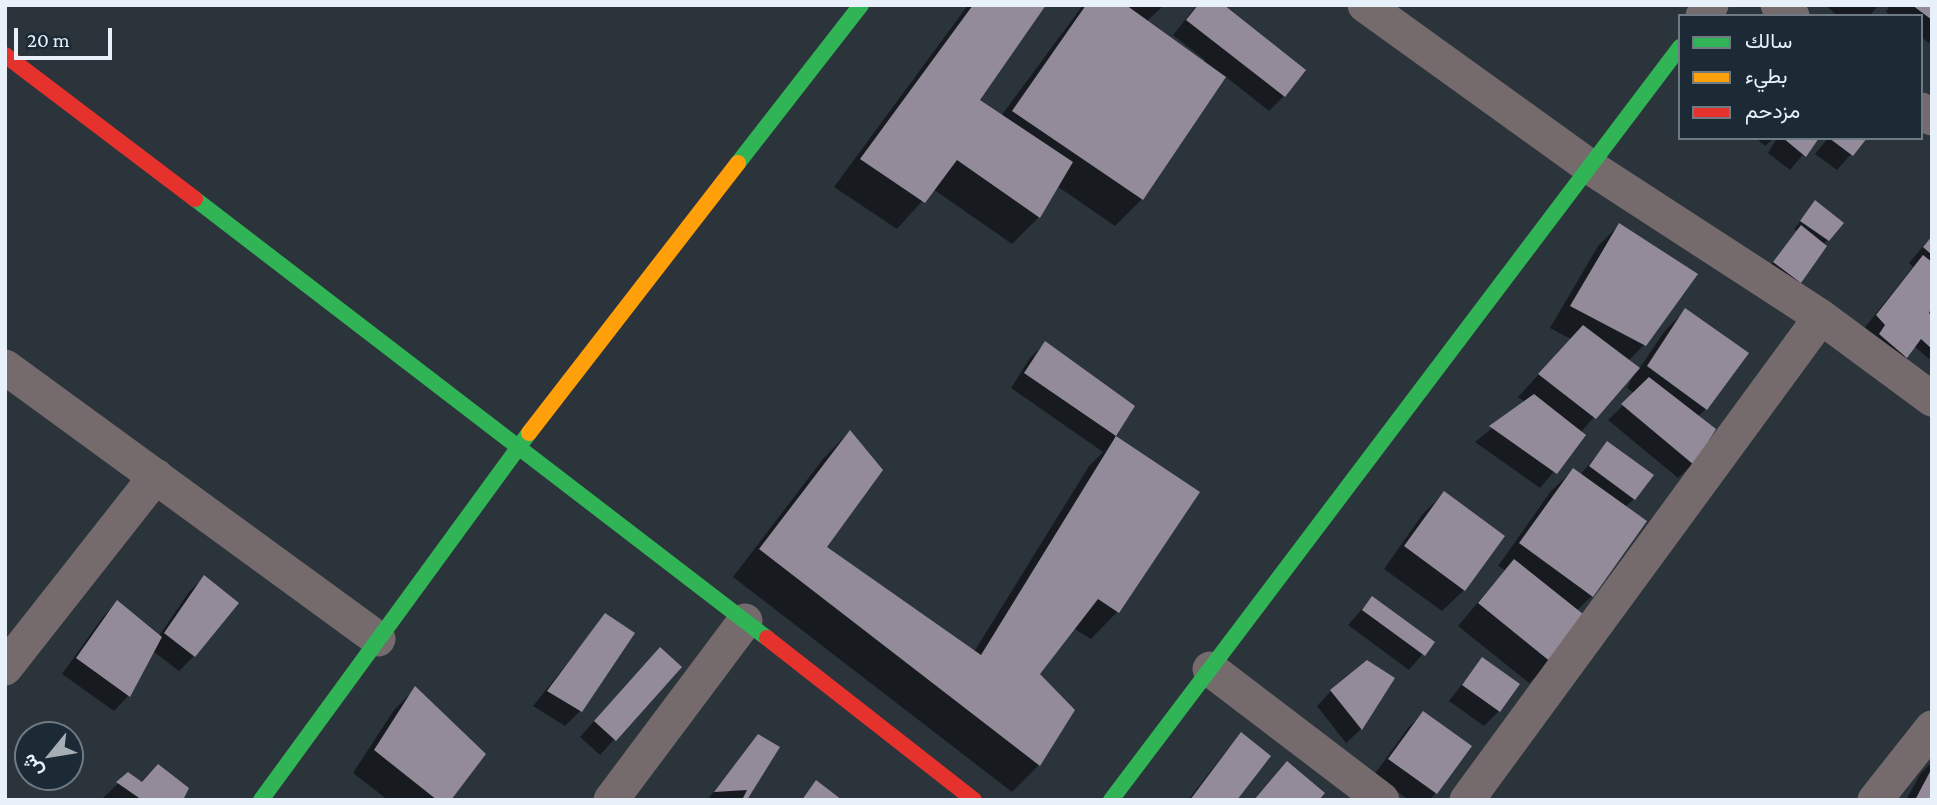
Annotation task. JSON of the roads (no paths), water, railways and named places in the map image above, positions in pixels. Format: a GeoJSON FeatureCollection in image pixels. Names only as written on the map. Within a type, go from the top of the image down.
{"type":"FeatureCollection","features":[{"type":"Feature","properties":{"kind":"street"},"geometry":{"type":"LineString","coordinates":[[261,800],[519,445],[861,5]]}},
{"type":"Feature","properties":{"kind":"street"},"geometry":{"type":"LineString","coordinates":[[1372,7],[1590,167],[1821,317],[1932,399]]}},
{"type":"Feature","properties":{"kind":"street"},"geometry":{"type":"LineString","coordinates":[[1111,800],[1678,50]]}},
{"type":"Feature","properties":{"kind":"street"},"geometry":{"type":"LineString","coordinates":[[5,55],[519,445],[974,800]]}},
{"type":"Feature","properties":{"kind":"street"},"geometry":{"type":"LineString","coordinates":[[1468,800],[1821,317]]}},
{"type":"Feature","properties":{"kind":"street"},"geometry":{"type":"LineString","coordinates":[[5,367],[378,639]]}},
{"type":"Feature","properties":{"kind":"street"},"geometry":{"type":"LineString","coordinates":[[5,668],[156,477]]}},
{"type":"Feature","properties":{"kind":"street"},"geometry":{"type":"LineString","coordinates":[[611,800],[745,621]]}},
{"type":"Feature","properties":{"kind":"street"},"geometry":{"type":"LineString","coordinates":[[1210,669],[1382,800]]}},
{"type":"Feature","properties":{"kind":"street"},"geometry":{"type":"LineString","coordinates":[[1875,800],[1932,728]]}}]}
